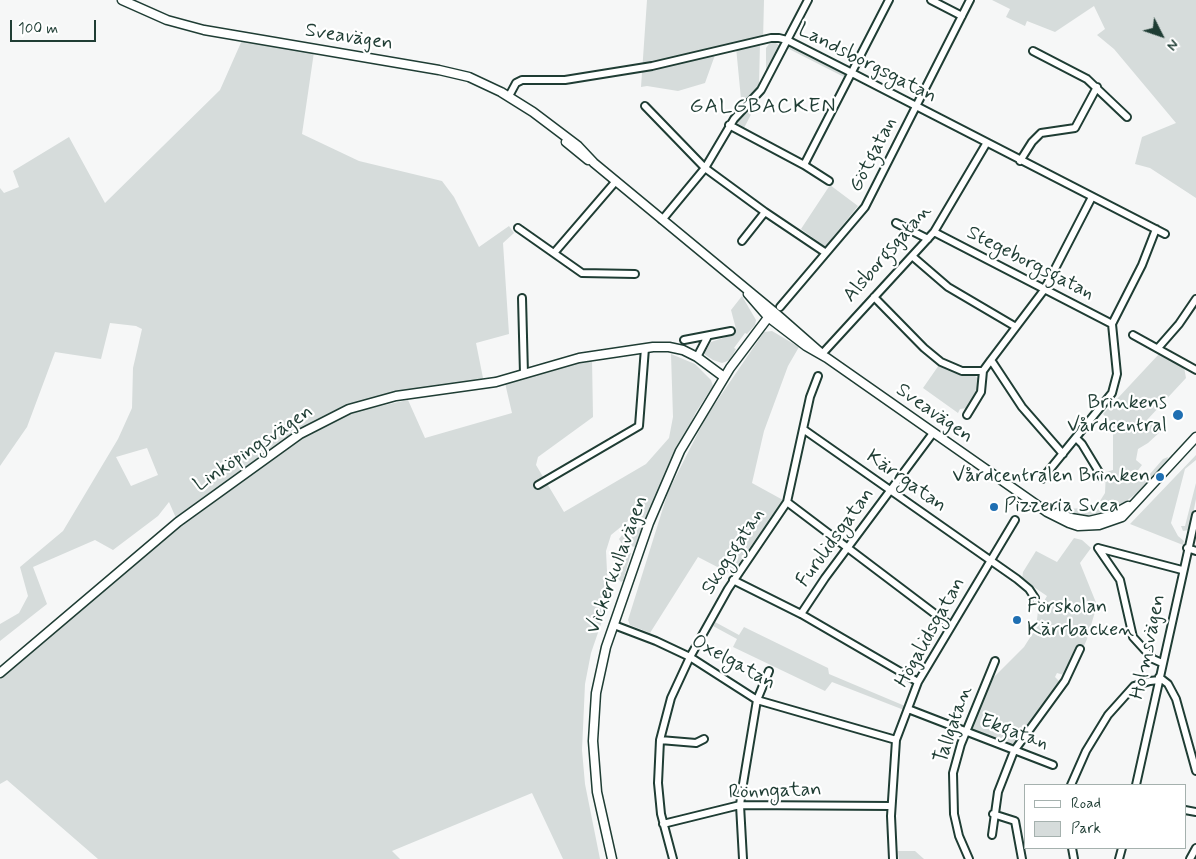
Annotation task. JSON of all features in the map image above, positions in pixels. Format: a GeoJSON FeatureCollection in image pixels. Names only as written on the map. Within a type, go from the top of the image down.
{"type":"FeatureCollection","features":[{"type":"Feature","properties":{"kind":"main road","name":"Sveavägen"},"geometry":{"type":"LineString","coordinates":[[122,0],[156,16],[188,26],[439,70],[481,82],[509,96],[578,146],[594,163],[774,312],[806,346],[822,354],[1029,499],[1071,518],[1089,521],[1110,516],[1142,496],[1196,437]]}},
{"type":"Feature","properties":{"kind":"main road","name":"Vickerkullavägen"},"geometry":{"type":"LineString","coordinates":[[612,859],[598,799],[593,741],[596,693],[614,625],[649,523],[668,476],[693,427],[724,377],[774,312]]}},
{"type":"Feature","properties":{"kind":"main road","name":"Linköpingsvägen"},"geometry":{"type":"LineString","coordinates":[[0,673],[178,522],[311,427],[349,409],[381,400],[496,382],[579,358],[645,348],[675,347],[697,356],[724,377]]}},
{"type":"Feature","properties":{"kind":"street"},"geometry":{"type":"LineString","coordinates":[[662,220],[705,168],[729,125],[761,90],[808,0]]}},
{"type":"Feature","properties":{"kind":"street"},"geometry":{"type":"LineString","coordinates":[[804,165],[889,0]]}},
{"type":"Feature","properties":{"kind":"street"},"geometry":{"type":"LineString","coordinates":[[931,0],[962,16]]}},
{"type":"Feature","properties":{"kind":"street","name":"Götgatan"},"geometry":{"type":"LineString","coordinates":[[774,312],[865,207],[970,0]]}},
{"type":"Feature","properties":{"kind":"street","name":"Landsborgsgatan"},"geometry":{"type":"LineString","coordinates":[[509,96],[516,83],[522,80],[565,80],[652,66],[771,38],[787,40],[986,144],[1165,234]]}},
{"type":"Feature","properties":{"kind":"street"},"geometry":{"type":"LineString","coordinates":[[1032,51],[1077,73],[1097,87],[1127,117]]}},
{"type":"Feature","properties":{"kind":"street"},"geometry":{"type":"LineString","coordinates":[[1020,161],[1040,133],[1074,128],[1097,87]]}},
{"type":"Feature","properties":{"kind":"street"},"geometry":{"type":"LineString","coordinates":[[645,106],[705,168],[765,212],[826,253]]}},
{"type":"Feature","properties":{"kind":"street"},"geometry":{"type":"LineString","coordinates":[[729,125],[804,165],[829,181]]}},
{"type":"Feature","properties":{"kind":"street","name":"Alsborgsgatan"},"geometry":{"type":"LineString","coordinates":[[822,354],[934,232],[986,144]]}},
{"type":"Feature","properties":{"kind":"street"},"geometry":{"type":"LineString","coordinates":[[554,253],[616,181]]}},
{"type":"Feature","properties":{"kind":"street"},"geometry":{"type":"LineString","coordinates":[[967,415],[981,392],[983,371],[1044,290],[1092,197]]}},
{"type":"Feature","properties":{"kind":"street"},"geometry":{"type":"LineString","coordinates":[[742,242],[765,212]]}},
{"type":"Feature","properties":{"kind":"street"},"geometry":{"type":"LineString","coordinates":[[896,223],[928,239]]}},
{"type":"Feature","properties":{"kind":"street"},"geometry":{"type":"LineString","coordinates":[[518,228],[582,273],[635,274]]}},
{"type":"Feature","properties":{"kind":"street"},"geometry":{"type":"LineString","coordinates":[[1042,479],[1112,394],[1117,374],[1112,324],[1142,266],[1156,229]]}},
{"type":"Feature","properties":{"kind":"street","name":"Stegeborgsgatan"},"geometry":{"type":"LineString","coordinates":[[934,232],[1112,324]]}},
{"type":"Feature","properties":{"kind":"street"},"geometry":{"type":"LineString","coordinates":[[912,256],[948,287],[1016,327]]}},
{"type":"Feature","properties":{"kind":"street"},"geometry":{"type":"LineString","coordinates":[[874,297],[924,348],[941,362],[962,371],[983,371]]}},
{"type":"Feature","properties":{"kind":"street"},"geometry":{"type":"LineString","coordinates":[[522,298],[524,374]]}},
{"type":"Feature","properties":{"kind":"street"},"geometry":{"type":"LineString","coordinates":[[1158,348],[1183,320],[1196,299]]}},
{"type":"Feature","properties":{"kind":"street"},"geometry":{"type":"LineString","coordinates":[[684,340],[731,331]]}},
{"type":"Feature","properties":{"kind":"street"},"geometry":{"type":"LineString","coordinates":[[697,356],[708,336]]}},
{"type":"Feature","properties":{"kind":"street"},"geometry":{"type":"LineString","coordinates":[[1133,336],[1196,370]]}},
{"type":"Feature","properties":{"kind":"street"},"geometry":{"type":"LineString","coordinates":[[538,485],[639,426],[645,348]]}},
{"type":"Feature","properties":{"kind":"street"},"geometry":{"type":"LineString","coordinates":[[991,360],[1026,413],[1062,454]]}},
{"type":"Feature","properties":{"kind":"street","name":"Skogsgatan"},"geometry":{"type":"LineString","coordinates":[[673,859],[663,824],[658,783],[660,740],[671,698],[690,657],[733,580],[787,502],[803,429],[818,376]]}},
{"type":"Feature","properties":{"kind":"street","name":"Kärrgatan"},"geometry":{"type":"LineString","coordinates":[[803,429],[1029,589],[1035,598]]}},
{"type":"Feature","properties":{"kind":"street","name":"Furulidsgatan"},"geometry":{"type":"LineString","coordinates":[[801,614],[934,433]]}},
{"type":"Feature","properties":{"kind":"street"},"geometry":{"type":"LineString","coordinates":[[1076,438],[1082,444],[1102,477]]}},
{"type":"Feature","properties":{"kind":"street"},"geometry":{"type":"LineString","coordinates":[[787,502],[951,626]]}},
{"type":"Feature","properties":{"kind":"street","name":"Holmsvägen"},"geometry":{"type":"LineString","coordinates":[[1136,784],[1182,570],[1196,515]]}},
{"type":"Feature","properties":{"kind":"street","name":"Högalidsgatan"},"geometry":{"type":"LineString","coordinates":[[893,859],[891,806],[896,740],[918,682],[1015,520]]}},
{"type":"Feature","properties":{"kind":"street"},"geometry":{"type":"LineString","coordinates":[[1162,663],[1154,659],[1133,637],[1120,580],[1098,548],[1182,570]]}},
{"type":"Feature","properties":{"kind":"street"},"geometry":{"type":"LineString","coordinates":[[1187,548],[1196,551]]}},
{"type":"Feature","properties":{"kind":"street"},"geometry":{"type":"LineString","coordinates":[[733,580],[801,614],[918,682]]}},
{"type":"Feature","properties":{"kind":"street","name":"Oxelgatan"},"geometry":{"type":"LineString","coordinates":[[614,625],[656,641],[690,657],[757,700],[896,740]]}},
{"type":"Feature","properties":{"kind":"street"},"geometry":{"type":"LineString","coordinates":[[992,835],[994,814],[1002,779],[1014,751],[1065,681],[1080,649]]}},
{"type":"Feature","properties":{"kind":"street","name":"Tallgatan"},"geometry":{"type":"LineString","coordinates":[[969,859],[956,825],[952,803],[955,763],[995,661]]}},
{"type":"Feature","properties":{"kind":"street"},"geometry":{"type":"LineString","coordinates":[[743,859],[740,806],[757,700],[769,671]]}},
{"type":"Feature","properties":{"kind":"street"},"geometry":{"type":"LineString","coordinates":[[1072,784],[1081,760],[1095,735],[1127,693],[1141,683],[1159,679],[1168,684],[1176,699],[1196,771]]}},
{"type":"Feature","properties":{"kind":"street","name":"Ekgatan"},"geometry":{"type":"LineString","coordinates":[[908,709],[1052,765]]}},
{"type":"Feature","properties":{"kind":"street"},"geometry":{"type":"LineString","coordinates":[[660,740],[696,743],[704,739]]}},
{"type":"Feature","properties":{"kind":"street","name":"Rönngatan"},"geometry":{"type":"LineString","coordinates":[[663,824],[740,806],[891,806]]}},
{"type":"Feature","properties":{"kind":"street"},"geometry":{"type":"LineString","coordinates":[[994,814],[1015,820],[1022,859]]}},
{"type":"Feature","properties":{"kind":"street"},"geometry":{"type":"LineString","coordinates":[[1190,859],[1196,848]]}},
{"type":"Feature","properties":{"kind":"green space"},"geometry":{"type":"Polygon","coordinates":[[[647,0],[764,0],[759,85],[755,93],[739,107],[741,99],[736,47],[715,55],[705,83],[678,91],[647,86],[641,87],[647,0]]]}},
{"type":"Feature","properties":{"kind":"green space"},"geometry":{"type":"Polygon","coordinates":[[[992,0],[1196,0],[1196,198],[1150,168],[1135,164],[1142,137],[1176,123],[1114,49],[1097,35],[1105,29],[1094,6],[1055,32],[1027,21],[1025,26],[1006,17],[1010,9],[992,0]]]}},
{"type":"Feature","properties":{"kind":"green space"},"geometry":{"type":"Polygon","coordinates":[[[243,38],[314,52],[302,134],[359,161],[442,181],[454,197],[479,247],[509,226],[514,233],[503,243],[509,334],[476,343],[485,388],[408,391],[366,409],[408,400],[425,438],[512,413],[505,383],[592,358],[593,417],[538,457],[536,465],[564,512],[646,464],[669,438],[673,417],[671,354],[695,364],[711,380],[713,386],[696,412],[643,523],[628,521],[611,535],[606,551],[608,592],[602,621],[591,653],[585,684],[582,750],[585,784],[600,859],[563,859],[532,793],[392,851],[400,859],[98,859],[7,780],[0,784],[0,677],[179,525],[169,502],[158,516],[113,550],[95,540],[33,567],[47,604],[0,641],[0,624],[19,613],[28,596],[20,567],[63,531],[118,439],[132,408],[133,368],[142,329],[136,326],[110,323],[101,359],[55,352],[27,427],[0,466],[0,188],[4,193],[19,187],[13,171],[69,137],[105,203],[220,90],[243,38]],[[147,448],[116,457],[131,486],[158,475],[147,448]]]}},
{"type":"Feature","properties":{"kind":"green space"},"geometry":{"type":"Polygon","coordinates":[[[774,42],[780,48],[766,73],[766,48],[774,42]]]}},
{"type":"Feature","properties":{"kind":"green space"},"geometry":{"type":"Polygon","coordinates":[[[790,46],[845,73],[846,78],[787,48],[790,46]]]}},
{"type":"Feature","properties":{"kind":"green space"},"geometry":{"type":"Polygon","coordinates":[[[757,103],[744,128],[738,125],[737,122],[740,117],[757,103]]]}},
{"type":"Feature","properties":{"kind":"green space"},"geometry":{"type":"Polygon","coordinates":[[[830,185],[858,206],[825,247],[801,229],[830,185]]]}},
{"type":"Feature","properties":{"kind":"green space"},"geometry":{"type":"Polygon","coordinates":[[[742,296],[756,320],[755,325],[747,334],[745,333],[734,348],[736,349],[730,360],[722,363],[713,360],[704,354],[711,342],[735,334],[736,329],[731,310],[742,296]]]}},
{"type":"Feature","properties":{"kind":"green space"},"geometry":{"type":"Polygon","coordinates":[[[772,331],[799,347],[788,366],[764,431],[752,483],[783,500],[733,572],[729,573],[698,557],[650,633],[630,625],[628,620],[668,492],[706,417],[764,332],[772,331]]]}},
{"type":"Feature","properties":{"kind":"green space"},"geometry":{"type":"Polygon","coordinates":[[[1159,354],[1184,367],[1186,378],[1147,420],[1161,431],[1138,449],[1136,460],[1142,465],[1135,474],[1143,482],[1163,459],[1168,457],[1167,460],[1137,493],[1110,513],[1087,517],[1063,509],[1085,508],[1100,501],[1105,493],[1106,472],[1113,470],[1113,424],[1103,414],[1159,354]]]}},
{"type":"Feature","properties":{"kind":"green space"},"geometry":{"type":"Polygon","coordinates":[[[939,365],[958,374],[975,376],[979,379],[979,390],[968,408],[960,409],[958,413],[923,388],[939,365]]]}},
{"type":"Feature","properties":{"kind":"green space"},"geometry":{"type":"Polygon","coordinates":[[[1196,455],[1196,460],[1185,469],[1171,523],[1178,536],[1184,541],[1183,545],[1130,524],[1196,455]]]}},
{"type":"Feature","properties":{"kind":"green space"},"geometry":{"type":"Polygon","coordinates":[[[1196,483],[1196,499],[1191,524],[1188,530],[1183,531],[1181,526],[1185,526],[1196,483]]]}},
{"type":"Feature","properties":{"kind":"green space"},"geometry":{"type":"Polygon","coordinates":[[[634,526],[644,529],[635,547],[622,544],[619,539],[626,530],[634,526]]]}},
{"type":"Feature","properties":{"kind":"green space"},"geometry":{"type":"Polygon","coordinates":[[[1074,538],[1082,540],[1091,548],[1080,563],[1097,605],[1084,646],[1077,645],[1064,675],[1057,673],[1055,677],[1059,681],[1059,686],[1012,747],[969,733],[990,681],[1024,647],[1036,628],[1038,611],[1047,596],[1022,579],[1023,572],[1036,551],[1057,562],[1074,538]]]}},
{"type":"Feature","properties":{"kind":"green space"},"geometry":{"type":"Polygon","coordinates":[[[619,550],[631,553],[623,581],[621,582],[614,574],[614,556],[619,550]]]}},
{"type":"Feature","properties":{"kind":"green space"},"geometry":{"type":"Polygon","coordinates":[[[715,622],[739,635],[744,627],[828,668],[829,674],[905,706],[904,710],[832,682],[825,691],[733,647],[737,639],[713,626],[715,622]]]}},
{"type":"Feature","properties":{"kind":"green space"},"geometry":{"type":"Polygon","coordinates":[[[898,851],[915,851],[924,859],[899,859],[898,851]]]}},
{"type":"Feature","properties":{"kind":"place","name":"Brinkens Vårdcentral"},"geometry":{"type":"Point","coordinates":[1178,415]}},
{"type":"Feature","properties":{"kind":"place","name":"Vårdcentralen Brinken"},"geometry":{"type":"Point","coordinates":[1160,477]}},
{"type":"Feature","properties":{"kind":"place","name":"Pizzeria Svea"},"geometry":{"type":"Point","coordinates":[994,507]}},
{"type":"Feature","properties":{"kind":"place","name":"Förskolan Kärrbacken"},"geometry":{"type":"Point","coordinates":[1017,620]}},
{"type":"Feature","properties":{"kind":"district","name":"GALGBACKEN"},"geometry":{"type":"Point","coordinates":[763,108]}}]}
